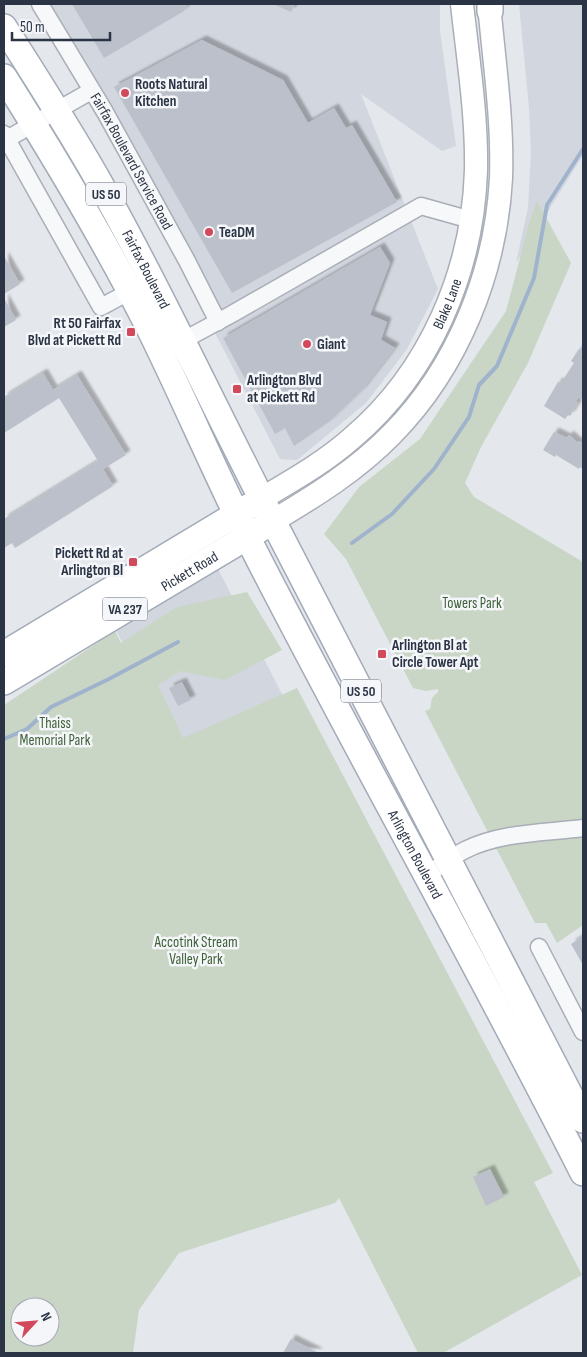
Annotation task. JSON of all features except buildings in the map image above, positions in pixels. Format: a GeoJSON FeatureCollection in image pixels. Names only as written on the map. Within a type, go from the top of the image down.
{"type":"FeatureCollection","features":[{"type":"Feature","properties":{"kind":"main road","name":"Blake Lane"},"geometry":{"type":"LineString","coordinates":[[242,525],[261,499],[312,468],[353,438],[387,404],[401,387],[424,352],[445,311],[461,267],[472,220],[476,170],[475,126],[462,4]]}},
{"type":"Feature","properties":{"kind":"main road","name":"Blake Lane"},"geometry":{"type":"LineString","coordinates":[[273,521],[334,483],[392,434],[427,392],[445,365],[473,308],[483,280],[495,228],[501,178],[498,95],[490,6]]}},
{"type":"Feature","properties":{"kind":"main road","name":"Fairfax Boulevard"},"geometry":{"type":"LineString","coordinates":[[4,27],[58,111],[102,187],[140,285],[152,334],[242,525]]}},
{"type":"Feature","properties":{"kind":"main road","name":"Fairfax Boulevard"},"geometry":{"type":"LineString","coordinates":[[4,77],[75,192],[182,341],[273,521]]}},
{"type":"Feature","properties":{"kind":"main road","name":"Pickett Road"},"geometry":{"type":"LineString","coordinates":[[4,654],[242,525],[273,521]]}},
{"type":"Feature","properties":{"kind":"main road","name":"Arlington Boulevard"},"geometry":{"type":"LineString","coordinates":[[273,521],[583,1120]]}},
{"type":"Feature","properties":{"kind":"main road","name":"Pickett Road"},"geometry":{"type":"LineString","coordinates":[[4,682],[242,525]]}},
{"type":"Feature","properties":{"kind":"main road","name":"Arlington Boulevard"},"geometry":{"type":"LineString","coordinates":[[242,525],[583,1173]]}},
{"type":"Feature","properties":{"kind":"street","name":"Fairfax Boulevard Service Road"},"geometry":{"type":"LineString","coordinates":[[40,4],[105,112],[218,322]]}},
{"type":"Feature","properties":{"kind":"street"},"geometry":{"type":"LineString","coordinates":[[91,91],[58,111],[5,136],[101,307],[140,285]]}},
{"type":"Feature","properties":{"kind":"street"},"geometry":{"type":"LineString","coordinates":[[182,341],[421,206],[472,220]]}},
{"type":"Feature","properties":{"kind":"street"},"geometry":{"type":"LineString","coordinates":[[426,876],[464,850],[503,838],[583,828]]}},
{"type":"Feature","properties":{"kind":"street"},"geometry":{"type":"LineString","coordinates":[[538,947],[577,1006],[583,1032]]}},
{"type":"Feature","properties":{"kind":"shaded area"},"geometry":{"type":"Polygon","coordinates":[[[46,4],[440,4],[440,31],[456,146],[442,151],[361,94],[438,289],[407,349],[366,403],[297,460],[280,459],[159,224],[53,43],[66,35],[46,4]]]}},
{"type":"Feature","properties":{"kind":"shaded area"},"geometry":{"type":"Polygon","coordinates":[[[519,4],[583,4],[583,155],[516,263],[528,208],[531,153],[529,108],[519,4]]]}},
{"type":"Feature","properties":{"kind":"shaded area"},"geometry":{"type":"Polygon","coordinates":[[[217,567],[285,700],[179,755],[116,630],[217,567]]]}},
{"type":"Feature","properties":{"kind":"green space","name":"Towers Park"},"geometry":{"type":"Polygon","coordinates":[[[537,201],[571,263],[528,363],[481,447],[465,483],[474,497],[583,562],[583,925],[557,943],[546,923],[535,923],[425,711],[430,709],[432,698],[438,692],[438,689],[426,691],[413,688],[346,559],[324,534],[359,487],[420,439],[506,311],[537,201]]]}},
{"type":"Feature","properties":{"kind":"green space"},"geometry":{"type":"Polygon","coordinates":[[[247,592],[282,650],[225,680],[180,671],[158,685],[183,738],[297,688],[553,1173],[534,1182],[582,1275],[443,1353],[418,1353],[339,1198],[335,1203],[179,1253],[139,1310],[133,1353],[4,1353],[4,705],[115,631],[121,643],[177,607],[247,592]]]}},
{"type":"Feature","properties":{"kind":"waterway"},"geometry":{"type":"LineString","coordinates":[[352,543],[392,514],[434,469],[469,417],[479,385],[497,366],[534,278],[547,205],[583,149]]}},
{"type":"Feature","properties":{"kind":"waterway"},"geometry":{"type":"LineString","coordinates":[[4,739],[27,729],[51,707],[178,642]]}},
{"type":"Feature","properties":{"kind":"place","name":"Roots Natural Kitchen"},"geometry":{"type":"Point","coordinates":[125,93]}},
{"type":"Feature","properties":{"kind":"place","name":"TeaDM"},"geometry":{"type":"Point","coordinates":[209,232]}},
{"type":"Feature","properties":{"kind":"place","name":"Rt 50 Fairfax Blvd at Pickett Rd"},"geometry":{"type":"Point","coordinates":[131,332]}},
{"type":"Feature","properties":{"kind":"place","name":"Giant"},"geometry":{"type":"Point","coordinates":[307,344]}},
{"type":"Feature","properties":{"kind":"place","name":"Arlington Blvd at Pickett Rd"},"geometry":{"type":"Point","coordinates":[237,389]}},
{"type":"Feature","properties":{"kind":"place","name":"Pickett Rd at Arlington Bl"},"geometry":{"type":"Point","coordinates":[133,562]}},
{"type":"Feature","properties":{"kind":"place","name":"Arlington Bl at Circle Tower Apt"},"geometry":{"type":"Point","coordinates":[382,654]}},
{"type":"Feature","properties":{"kind":"park label","name":"Thaiss Memorial Park"},"geometry":{"type":"Point","coordinates":[55,732]}},
{"type":"Feature","properties":{"kind":"park label","name":"Accotink Stream Valley Park"},"geometry":{"type":"Point","coordinates":[196,950]}}]}
